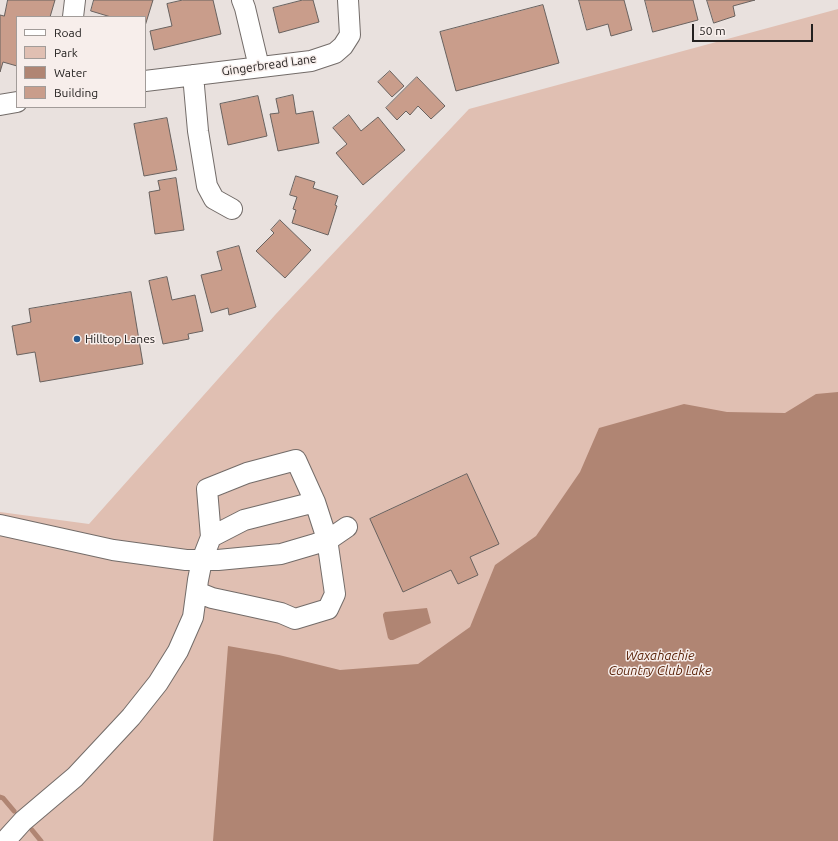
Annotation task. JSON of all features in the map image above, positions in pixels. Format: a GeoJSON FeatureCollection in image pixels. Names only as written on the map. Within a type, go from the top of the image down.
{"type":"FeatureCollection","features":[{"type":"Feature","properties":{"kind":"street"},"geometry":{"type":"LineString","coordinates":[[73,16],[75,0]]}},
{"type":"Feature","properties":{"kind":"street"},"geometry":{"type":"LineString","coordinates":[[242,0],[259,67]]}},
{"type":"Feature","properties":{"kind":"street","name":"Gingerbread Lane"},"geometry":{"type":"LineString","coordinates":[[146,81],[311,61],[335,53],[343,46],[350,35],[348,0]]}},
{"type":"Feature","properties":{"kind":"street"},"geometry":{"type":"LineString","coordinates":[[193,75],[198,131],[207,186],[214,199],[232,208]]}},
{"type":"Feature","properties":{"kind":"street"},"geometry":{"type":"LineString","coordinates":[[0,105],[16,102]]}},
{"type":"Feature","properties":{"kind":"street"},"geometry":{"type":"LineString","coordinates":[[5,841],[23,821],[75,777],[131,717],[158,683],[178,651],[193,617],[196,592],[202,560],[211,537],[207,489],[247,473],[296,460],[315,502],[327,539],[335,594],[328,609],[295,619],[281,613],[212,598],[196,592]]}},
{"type":"Feature","properties":{"kind":"street"},"geometry":{"type":"LineString","coordinates":[[211,537],[244,520],[315,502]]}},
{"type":"Feature","properties":{"kind":"street"},"geometry":{"type":"LineString","coordinates":[[0,525],[113,550],[186,560],[218,560],[281,554],[331,538],[347,527]]}},
{"type":"Feature","properties":{"kind":"green space"},"geometry":{"type":"Polygon","coordinates":[[[838,9],[838,841],[0,841],[0,512],[89,524],[275,315],[469,109],[838,9]]]}},
{"type":"Feature","properties":{"kind":"water","name":"Waxahachie Country Club Lake"},"geometry":{"type":"Polygon","coordinates":[[[838,392],[838,841],[213,841],[228,646],[279,655],[340,670],[418,664],[470,627],[495,565],[536,536],[580,472],[599,428],[684,404],[727,412],[785,413],[816,394],[838,392]]]}},
{"type":"Feature","properties":{"kind":"water"},"geometry":{"type":"Polygon","coordinates":[[[427,608],[431,623],[393,640],[388,638],[383,616],[385,612],[427,608]]]}},
{"type":"Feature","properties":{"kind":"building"},"geometry":{"type":"Polygon","coordinates":[[[8,0],[55,0],[50,16],[16,16],[16,66],[3,62],[0,72],[0,15],[4,16],[8,0]]]}},
{"type":"Feature","properties":{"kind":"building"},"geometry":{"type":"Polygon","coordinates":[[[94,0],[153,0],[146,23],[146,16],[108,16],[91,11],[94,0]]]}},
{"type":"Feature","properties":{"kind":"building"},"geometry":{"type":"Polygon","coordinates":[[[183,0],[213,0],[221,34],[154,50],[150,31],[172,26],[167,4],[183,0]]]}},
{"type":"Feature","properties":{"kind":"building"},"geometry":{"type":"Polygon","coordinates":[[[303,0],[313,0],[319,22],[279,33],[273,8],[303,0]]]}},
{"type":"Feature","properties":{"kind":"building"},"geometry":{"type":"Polygon","coordinates":[[[579,0],[624,0],[632,30],[611,36],[608,24],[587,30],[579,0]]]}},
{"type":"Feature","properties":{"kind":"building"},"geometry":{"type":"Polygon","coordinates":[[[645,0],[693,0],[698,20],[653,32],[645,0]]]}},
{"type":"Feature","properties":{"kind":"building"},"geometry":{"type":"Polygon","coordinates":[[[707,0],[755,0],[733,6],[735,16],[714,23],[707,0]]]}},
{"type":"Feature","properties":{"kind":"building"},"geometry":{"type":"Polygon","coordinates":[[[543,5],[559,63],[456,91],[440,32],[543,5]]]}},
{"type":"Feature","properties":{"kind":"building"},"geometry":{"type":"Polygon","coordinates":[[[390,71],[404,86],[392,97],[378,82],[390,71]]]}},
{"type":"Feature","properties":{"kind":"building"},"geometry":{"type":"Polygon","coordinates":[[[417,77],[445,106],[431,119],[418,106],[410,115],[406,111],[397,120],[386,108],[417,77]]]}},
{"type":"Feature","properties":{"kind":"building"},"geometry":{"type":"Polygon","coordinates":[[[293,95],[296,114],[313,111],[319,143],[278,151],[270,114],[279,113],[276,99],[293,95]]]}},
{"type":"Feature","properties":{"kind":"building"},"geometry":{"type":"Polygon","coordinates":[[[258,96],[267,136],[228,145],[220,104],[258,96]]]}},
{"type":"Feature","properties":{"kind":"building"},"geometry":{"type":"Polygon","coordinates":[[[349,115],[361,131],[378,117],[405,150],[363,185],[336,153],[347,144],[333,128],[349,115]]]}},
{"type":"Feature","properties":{"kind":"building"},"geometry":{"type":"Polygon","coordinates":[[[167,118],[177,170],[144,176],[134,124],[167,118]]]}},
{"type":"Feature","properties":{"kind":"building"},"geometry":{"type":"Polygon","coordinates":[[[296,176],[315,182],[313,188],[338,196],[335,205],[337,206],[328,235],[292,223],[296,210],[293,209],[297,197],[290,195],[296,176]]]}},
{"type":"Feature","properties":{"kind":"building"},"geometry":{"type":"Polygon","coordinates":[[[176,178],[184,230],[155,234],[149,192],[160,190],[158,181],[176,178]]]}},
{"type":"Feature","properties":{"kind":"building"},"geometry":{"type":"Polygon","coordinates":[[[280,220],[311,250],[285,278],[256,251],[274,233],[271,230],[280,220]]]}},
{"type":"Feature","properties":{"kind":"building"},"geometry":{"type":"Polygon","coordinates":[[[239,246],[256,307],[229,315],[228,308],[211,313],[201,275],[222,270],[217,252],[239,246]]]}},
{"type":"Feature","properties":{"kind":"building"},"geometry":{"type":"Polygon","coordinates":[[[167,277],[172,300],[195,295],[203,331],[188,334],[189,339],[163,344],[149,281],[167,277]]]}},
{"type":"Feature","properties":{"kind":"building","name":"Hilltop Lanes"},"geometry":{"type":"Polygon","coordinates":[[[131,292],[143,364],[40,382],[35,352],[17,355],[12,326],[31,322],[29,309],[131,292]]]}},
{"type":"Feature","properties":{"kind":"building"},"geometry":{"type":"Polygon","coordinates":[[[467,474],[499,544],[470,557],[478,575],[458,584],[451,570],[403,592],[370,519],[467,474]]]}},
{"type":"Feature","properties":{"kind":"waterway"},"geometry":{"type":"LineString","coordinates":[[0,797],[3,798],[14,811]]}},
{"type":"Feature","properties":{"kind":"waterway"},"geometry":{"type":"LineString","coordinates":[[32,830],[41,841]]}},
{"type":"Feature","properties":{"kind":"place","name":"Hilltop Lanes"},"geometry":{"type":"Point","coordinates":[77,339]}}]}
